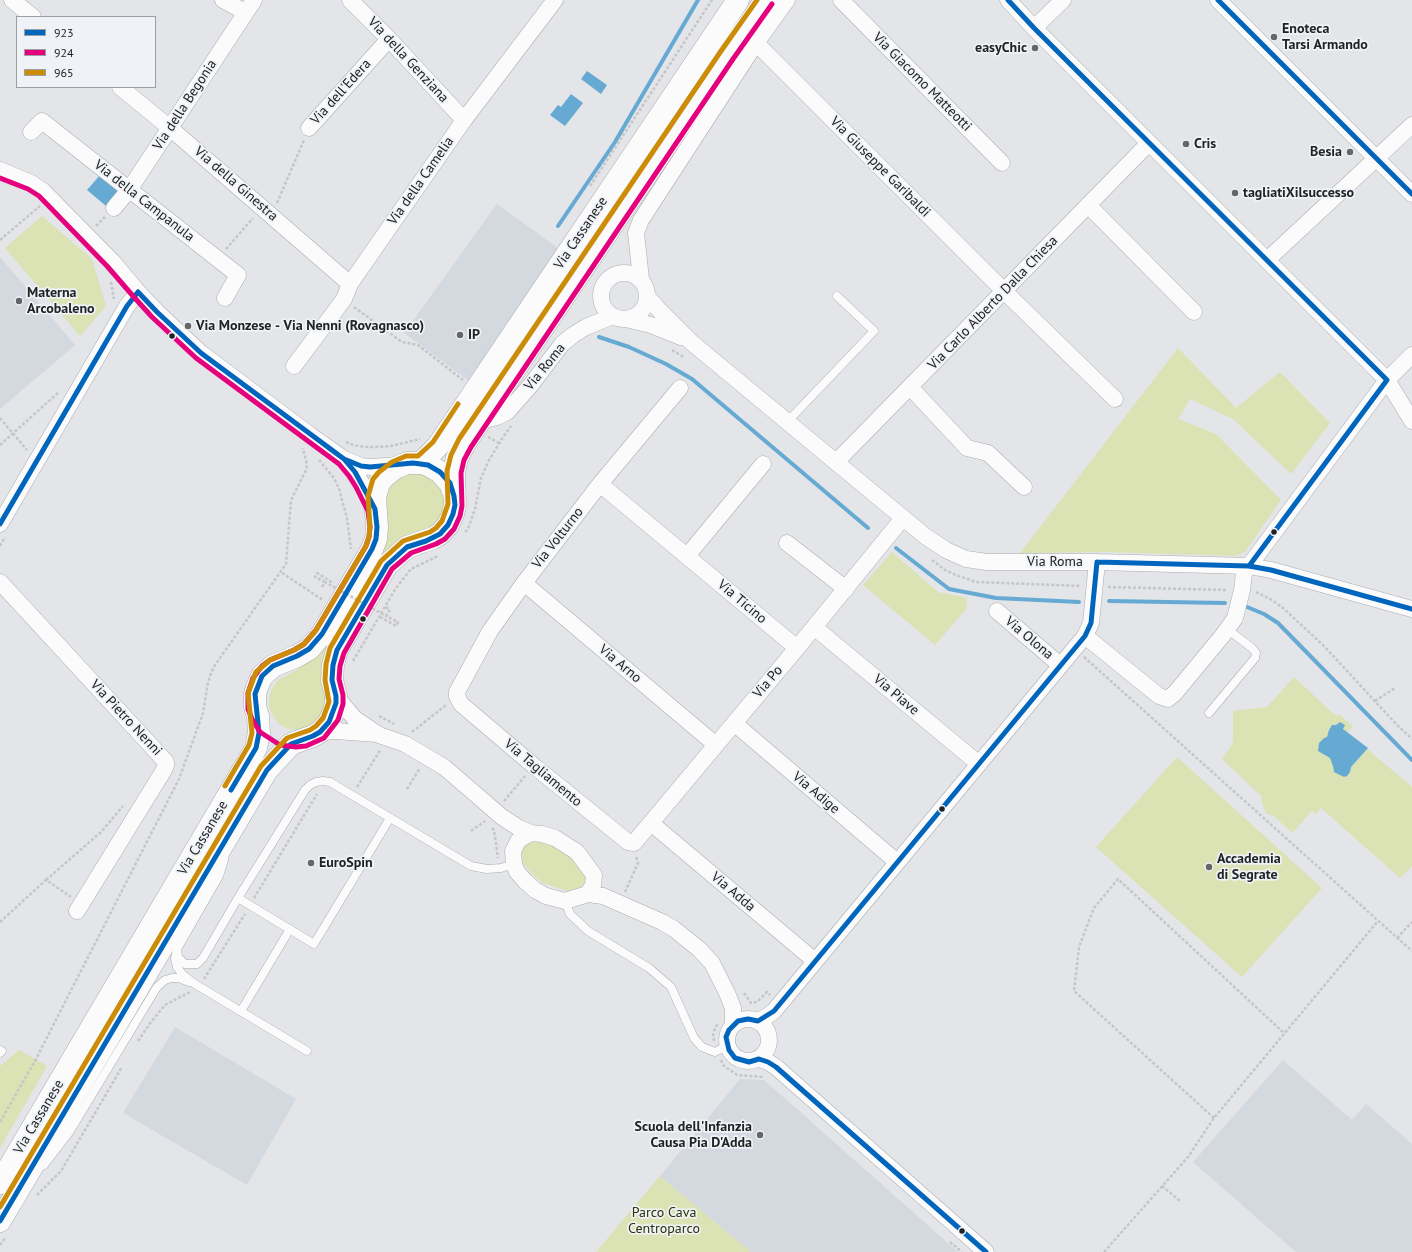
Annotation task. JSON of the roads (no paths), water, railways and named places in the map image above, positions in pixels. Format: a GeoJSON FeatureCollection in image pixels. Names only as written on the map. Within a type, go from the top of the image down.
{"type":"FeatureCollection","features":[{"type":"Feature","properties":{"kind":"main road","name":"Via Cassanese"},"geometry":{"type":"LineString","coordinates":[[0,1221],[6,1191],[256,748],[259,733],[258,716],[255,707],[255,694],[262,676],[273,666],[297,656],[309,649],[322,634],[372,549],[376,539],[377,526],[375,497],[379,483],[389,472],[411,464],[438,446],[738,0]]}},
{"type":"Feature","properties":{"kind":"main road","name":"Via Cassanese"},"geometry":{"type":"LineString","coordinates":[[6,1191],[239,818],[267,770],[292,744],[312,736],[329,722],[336,704],[336,696],[332,680],[333,664],[337,650],[387,565],[407,547],[426,541],[440,534],[448,525],[455,505],[454,472],[457,458],[465,443],[483,428],[727,55],[766,0]]}},
{"type":"Feature","properties":{"kind":"main road"},"geometry":{"type":"LineString","coordinates":[[411,464],[434,468],[446,477],[454,496]]}},
{"type":"Feature","properties":{"kind":"main road"},"geometry":{"type":"LineString","coordinates":[[258,716],[265,727],[276,735],[288,740],[312,736]]}},
{"type":"Feature","properties":{"kind":"street"},"geometry":{"type":"LineString","coordinates":[[12,0],[32,16]]}},
{"type":"Feature","properties":{"kind":"street"},"geometry":{"type":"LineString","coordinates":[[223,0],[249,6]]}},
{"type":"Feature","properties":{"kind":"street","name":"Via della Genziana"},"geometry":{"type":"LineString","coordinates":[[350,0],[389,39],[464,120]]}},
{"type":"Feature","properties":{"kind":"street"},"geometry":{"type":"LineString","coordinates":[[641,279],[623,272],[611,276],[601,289],[600,297],[602,305],[606,311],[619,318],[638,314],[646,303],[648,297],[647,290],[641,279],[636,233],[641,220],[756,43],[787,0]]}},
{"type":"Feature","properties":{"kind":"street","name":"Via Giacomo Matteotti"},"geometry":{"type":"LineString","coordinates":[[841,0],[1002,163]]}},
{"type":"Feature","properties":{"kind":"street"},"geometry":{"type":"LineString","coordinates":[[1008,0],[1034,28],[1387,380],[1412,421]]}},
{"type":"Feature","properties":{"kind":"street"},"geometry":{"type":"LineString","coordinates":[[1034,28],[1063,0]]}},
{"type":"Feature","properties":{"kind":"street"},"geometry":{"type":"LineString","coordinates":[[1218,0],[1412,194]]}},
{"type":"Feature","properties":{"kind":"street","name":"Via della Camelia"},"geometry":{"type":"LineString","coordinates":[[294,366],[344,299],[350,284],[464,120],[552,1]]}},
{"type":"Feature","properties":{"kind":"street","name":"Via della Begonia"},"geometry":{"type":"LineString","coordinates":[[114,208],[129,190],[249,6]]}},
{"type":"Feature","properties":{"kind":"street","name":"Via dell'Edera"},"geometry":{"type":"LineString","coordinates":[[309,128],[389,39]]}},
{"type":"Feature","properties":{"kind":"street","name":"Via Giuseppe Garibaldi"},"geometry":{"type":"LineString","coordinates":[[756,43],[1004,291],[1115,399]]}},
{"type":"Feature","properties":{"kind":"street","name":"Via della Ginestra"},"geometry":{"type":"LineString","coordinates":[[121,88],[267,211],[350,284]]}},
{"type":"Feature","properties":{"kind":"street","name":"Via della Campanula"},"geometry":{"type":"LineString","coordinates":[[31,132],[42,120],[238,275],[225,298]]}},
{"type":"Feature","properties":{"kind":"street"},"geometry":{"type":"LineString","coordinates":[[1267,260],[1412,125]]}},
{"type":"Feature","properties":{"kind":"street","name":"Via Carlo Alberto Dalla Chiesa"},"geometry":{"type":"LineString","coordinates":[[836,462],[1149,143]]}},
{"type":"Feature","properties":{"kind":"street"},"geometry":{"type":"LineString","coordinates":[[0,170],[31,183],[44,191],[112,261],[157,312],[201,353],[310,435],[344,459],[362,466],[370,467],[411,464]]}},
{"type":"Feature","properties":{"kind":"street"},"geometry":{"type":"LineString","coordinates":[[1088,205],[1194,312]]}},
{"type":"Feature","properties":{"kind":"street"},"geometry":{"type":"LineString","coordinates":[[0,524],[123,313],[138,292]]}},
{"type":"Feature","properties":{"kind":"street","name":"Via Roma"},"geometry":{"type":"LineString","coordinates":[[648,297],[668,320],[691,342],[903,518],[925,536],[946,550],[966,559],[987,562],[1096,562],[1249,566],[1271,570],[1412,609]]}},
{"type":"Feature","properties":{"kind":"street","name":"Via Roma"},"geometry":{"type":"LineString","coordinates":[[483,428],[497,417],[507,412],[530,386],[562,344],[586,327],[619,318],[651,325],[669,331],[691,342]]}},
{"type":"Feature","properties":{"kind":"street"},"geometry":{"type":"LineString","coordinates":[[1084,636],[1159,696],[1168,699],[1175,693],[1235,618],[1242,590],[1244,573],[1387,380],[1412,355]]}},
{"type":"Feature","properties":{"kind":"street"},"geometry":{"type":"LineString","coordinates":[[910,387],[967,448],[988,453],[1024,487]]}},
{"type":"Feature","properties":{"kind":"street","name":"Via Volturno"},"geometry":{"type":"LineString","coordinates":[[457,698],[457,692],[490,631],[524,583],[600,484],[680,388]]}},
{"type":"Feature","properties":{"kind":"street"},"geometry":{"type":"LineString","coordinates":[[344,459],[355,472],[375,509]]}},
{"type":"Feature","properties":{"kind":"street"},"geometry":{"type":"LineString","coordinates":[[687,556],[763,464]]}},
{"type":"Feature","properties":{"kind":"street","name":"Via Ticino"},"geometry":{"type":"LineString","coordinates":[[600,484],[797,648]]}},
{"type":"Feature","properties":{"kind":"street","name":"Via Po"},"geometry":{"type":"LineString","coordinates":[[631,843],[634,843],[651,823],[846,589],[903,518]]}},
{"type":"Feature","properties":{"kind":"street"},"geometry":{"type":"LineString","coordinates":[[787,543],[846,589]]}},
{"type":"Feature","properties":{"kind":"street"},"geometry":{"type":"LineString","coordinates":[[726,1023],[743,1019],[758,1024],[770,1020],[777,1007],[1075,648],[1091,623],[1096,562]]}},
{"type":"Feature","properties":{"kind":"street","name":"Via Pietro Nenni"},"geometry":{"type":"LineString","coordinates":[[0,582],[166,762],[164,770],[79,907]]}},
{"type":"Feature","properties":{"kind":"street","name":"Via Arno"},"geometry":{"type":"LineString","coordinates":[[524,583],[716,745]]}},
{"type":"Feature","properties":{"kind":"street","name":"Via Olona"},"geometry":{"type":"LineString","coordinates":[[997,611],[1060,665]]}},
{"type":"Feature","properties":{"kind":"street","name":"Via Piave"},"geometry":{"type":"LineString","coordinates":[[814,627],[979,764]]}},
{"type":"Feature","properties":{"kind":"street"},"geometry":{"type":"LineString","coordinates":[[336,696],[354,718],[379,735]]}},
{"type":"Feature","properties":{"kind":"street","name":"Via Tagliamento"},"geometry":{"type":"LineString","coordinates":[[457,698],[534,766],[631,843]]}},
{"type":"Feature","properties":{"kind":"street","name":"Via Adige"},"geometry":{"type":"LineString","coordinates":[[734,723],[898,862]]}},
{"type":"Feature","properties":{"kind":"street"},"geometry":{"type":"LineString","coordinates":[[312,736],[336,731],[379,735],[406,744],[444,767],[502,817],[519,828],[531,833],[542,834],[554,838],[577,852],[594,875],[595,892]]}},
{"type":"Feature","properties":{"kind":"street"},"geometry":{"type":"LineString","coordinates":[[502,817],[510,837],[509,861],[524,881],[535,890],[546,896],[565,901],[595,892],[662,922],[674,929],[699,949],[712,963],[730,1000],[758,1024],[769,1037],[763,1055],[749,1062],[739,1060],[721,1049],[729,1030],[726,1023],[730,1000]]}},
{"type":"Feature","properties":{"kind":"street","name":"Via Adda"},"geometry":{"type":"LineString","coordinates":[[651,823],[815,961]]}},
{"type":"Feature","properties":{"kind":"street"},"geometry":{"type":"LineString","coordinates":[[509,861],[518,841],[531,833]]}},
{"type":"Feature","properties":{"kind":"street"},"geometry":{"type":"LineString","coordinates":[[763,1055],[768,1062],[770,1072],[986,1252]]}},
{"type":"Feature","properties":{"kind":"lane"},"geometry":{"type":"LineString","coordinates":[[788,421],[874,331],[837,296]]}},
{"type":"Feature","properties":{"kind":"lane"},"geometry":{"type":"LineString","coordinates":[[1209,713],[1255,658],[1256,653],[1252,648],[1227,629]]}},
{"type":"Feature","properties":{"kind":"lane"},"geometry":{"type":"LineString","coordinates":[[177,949],[178,957],[185,964],[192,965],[200,962],[305,790],[313,783],[320,781],[330,782],[471,866],[486,869],[509,861]]}},
{"type":"Feature","properties":{"kind":"lane"},"geometry":{"type":"LineString","coordinates":[[239,818],[219,876],[177,949],[175,959],[177,967],[183,975],[195,984],[306,1051]]}},
{"type":"Feature","properties":{"kind":"lane"},"geometry":{"type":"LineString","coordinates":[[238,898],[314,944],[390,818]]}},
{"type":"Feature","properties":{"kind":"lane"},"geometry":{"type":"LineString","coordinates":[[565,901],[570,914],[588,931],[648,968],[671,987],[694,1038],[702,1047],[721,1049]]}},
{"type":"Feature","properties":{"kind":"lane"},"geometry":{"type":"LineString","coordinates":[[240,1012],[290,930]]}},
{"type":"Feature","properties":{"kind":"lane"},"geometry":{"type":"LineString","coordinates":[[6,1191],[52,1155],[70,1131],[159,984],[169,979],[176,978],[195,984]]}},
{"type":"Feature","properties":{"kind":"lane"},"geometry":{"type":"LineString","coordinates":[[0,1050],[2,1051],[0,1053]]}},
{"type":"Feature","properties":{"kind":"water"},"geometry":{"type":"Polygon","coordinates":[[[587,71],[607,85],[601,94],[581,79],[587,71]]]}},
{"type":"Feature","properties":{"kind":"water"},"geometry":{"type":"Polygon","coordinates":[[[571,94],[583,103],[565,126],[550,115],[558,105],[561,107],[571,94]]]}},
{"type":"Feature","properties":{"kind":"water"},"geometry":{"type":"Polygon","coordinates":[[[100,175],[119,191],[106,206],[87,190],[100,175]]]}},
{"type":"Feature","properties":{"kind":"water"},"geometry":{"type":"Polygon","coordinates":[[[1340,722],[1345,725],[1343,729],[1368,748],[1351,767],[1347,776],[1344,777],[1334,772],[1330,758],[1318,751],[1319,743],[1327,737],[1332,725],[1336,725],[1340,722]]]}},
{"type":"Feature","properties":{"kind":"waterway"},"geometry":{"type":"LineString","coordinates":[[558,226],[615,142],[698,0]]}},
{"type":"Feature","properties":{"kind":"waterway"},"geometry":{"type":"LineString","coordinates":[[599,337],[629,347],[666,364],[692,379],[868,528]]}},
{"type":"Feature","properties":{"kind":"waterway"},"geometry":{"type":"LineString","coordinates":[[896,548],[949,589],[996,598],[1079,602]]}},
{"type":"Feature","properties":{"kind":"waterway"},"geometry":{"type":"LineString","coordinates":[[1109,601],[1225,603]]}},
{"type":"Feature","properties":{"kind":"waterway"},"geometry":{"type":"LineString","coordinates":[[1247,607],[1264,614],[1278,623],[1412,760]]}},
{"type":"Feature","properties":{"kind":"place","name":"Enoteca Tarsi Armando"},"geometry":{"type":"Point","coordinates":[1274,37]}},
{"type":"Feature","properties":{"kind":"place","name":"easyChic"},"geometry":{"type":"Point","coordinates":[1035,48]}},
{"type":"Feature","properties":{"kind":"place","name":"Cris"},"geometry":{"type":"Point","coordinates":[1186,144]}},
{"type":"Feature","properties":{"kind":"place","name":"Besia"},"geometry":{"type":"Point","coordinates":[1350,152]}},
{"type":"Feature","properties":{"kind":"place","name":"tagliatiXilsuccesso"},"geometry":{"type":"Point","coordinates":[1235,193]}},
{"type":"Feature","properties":{"kind":"place","name":"Materna Arcobaleno"},"geometry":{"type":"Point","coordinates":[19,301]}},
{"type":"Feature","properties":{"kind":"place","name":"Via Monzese - Via Nenni (Rovagnasco)"},"geometry":{"type":"Point","coordinates":[188,326]}},
{"type":"Feature","properties":{"kind":"place","name":"IP"},"geometry":{"type":"Point","coordinates":[460,335]}},
{"type":"Feature","properties":{"kind":"place","name":"EuroSpin"},"geometry":{"type":"Point","coordinates":[311,863]}},
{"type":"Feature","properties":{"kind":"place","name":"Accademia di Segrate"},"geometry":{"type":"Point","coordinates":[1209,867]}},
{"type":"Feature","properties":{"kind":"place","name":"Scuola dell'Infanzia Causa Pia D'Adda"},"geometry":{"type":"Point","coordinates":[760,1135]}},
{"type":"Feature","properties":{"kind":"park label","name":"Parco Cava Centroparco"},"geometry":{"type":"Point","coordinates":[664,1222]}}]}
